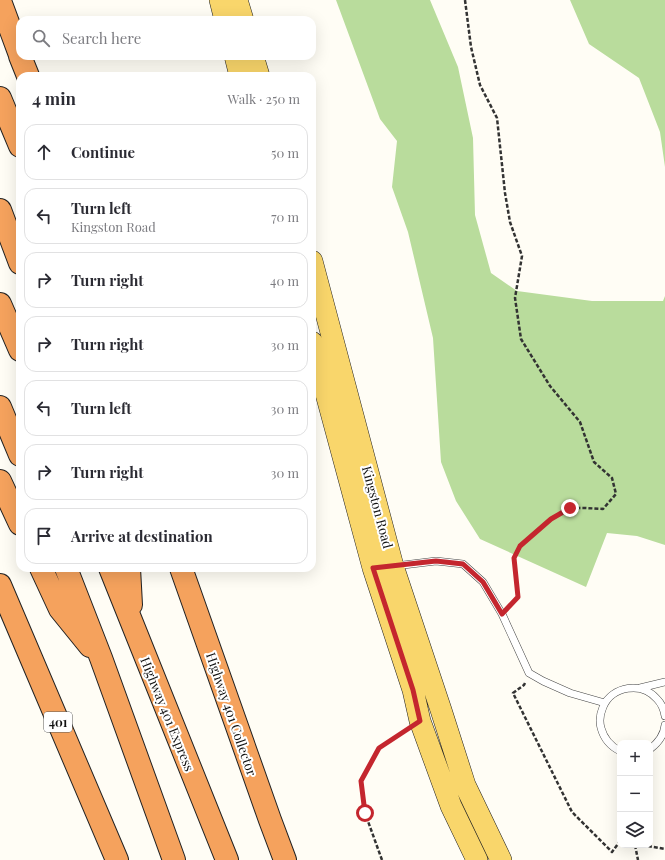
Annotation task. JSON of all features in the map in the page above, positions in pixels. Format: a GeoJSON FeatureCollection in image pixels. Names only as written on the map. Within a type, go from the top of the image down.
{"type":"FeatureCollection","features":[{"type":"Feature","properties":{"kind":"highway"},"geometry":{"type":"LineString","coordinates":[[0,1],[16,45]]}},
{"type":"Feature","properties":{"kind":"highway"},"geometry":{"type":"LineString","coordinates":[[22,60],[26,72]]}},
{"type":"Feature","properties":{"kind":"highway"},"geometry":{"type":"LineString","coordinates":[[0,98],[16,136]]}},
{"type":"Feature","properties":{"kind":"highway"},"geometry":{"type":"LineString","coordinates":[[0,210],[16,252]]}},
{"type":"Feature","properties":{"kind":"highway"},"geometry":{"type":"LineString","coordinates":[[0,304],[16,341]]}},
{"type":"Feature","properties":{"kind":"highway"},"geometry":{"type":"LineString","coordinates":[[0,408],[16,446]]}},
{"type":"Feature","properties":{"kind":"highway"},"geometry":{"type":"LineString","coordinates":[[0,481],[16,515]]}},
{"type":"Feature","properties":{"kind":"highway"},"geometry":{"type":"LineString","coordinates":[[43,572],[60,609],[101,658]]}},
{"type":"Feature","properties":{"kind":"highway"},"geometry":{"type":"LineString","coordinates":[[68,572],[101,658],[174,860]]}},
{"type":"Feature","properties":{"kind":"highway","name":"Highway 401 Express"},"geometry":{"type":"LineString","coordinates":[[112,572],[227,860]]}},
{"type":"Feature","properties":{"kind":"highway"},"geometry":{"type":"LineString","coordinates":[[129,572],[133,626]]}},
{"type":"Feature","properties":{"kind":"highway","name":"Highway 401 Collector"},"geometry":{"type":"LineString","coordinates":[[182,572],[285,860]]}},
{"type":"Feature","properties":{"kind":"highway","name":"401"},"geometry":{"type":"LineString","coordinates":[[0,585],[117,860]]}},
{"type":"Feature","properties":{"kind":"main road"},"geometry":{"type":"LineString","coordinates":[[220,0],[224,16]]}},
{"type":"Feature","properties":{"kind":"main road"},"geometry":{"type":"LineString","coordinates":[[237,0],[241,16]]}},
{"type":"Feature","properties":{"kind":"main road"},"geometry":{"type":"LineString","coordinates":[[236,60],[239,72]]}},
{"type":"Feature","properties":{"kind":"main road"},"geometry":{"type":"LineString","coordinates":[[254,60],[258,72]]}},
{"type":"Feature","properties":{"kind":"main road","name":"Kingston Road"},"geometry":{"type":"LineString","coordinates":[[316,278],[420,721],[451,806],[477,860]]}},
{"type":"Feature","properties":{"kind":"main road","name":"Kingston Road"},"geometry":{"type":"LineString","coordinates":[[316,355],[383,567],[441,710],[464,785],[501,860]]}},
{"type":"Feature","properties":{"kind":"lane"},"geometry":{"type":"LineString","coordinates":[[383,567],[436,561],[463,564],[483,582],[502,614],[530,673],[543,681],[570,693],[605,703]]}},
{"type":"Feature","properties":{"kind":"lane"},"geometry":{"type":"LineString","coordinates":[[617,749],[610,744],[603,735],[600,724],[601,713],[605,703],[620,690],[639,688],[665,682]]}},
{"type":"Feature","properties":{"kind":"lane"},"geometry":{"type":"LineString","coordinates":[[639,688],[657,698],[663,708],[665,716]]}},
{"type":"Feature","properties":{"kind":"lane"},"geometry":{"type":"LineString","coordinates":[[653,746],[659,740],[665,728]]}},
{"type":"Feature","properties":{"kind":"path"},"geometry":{"type":"LineString","coordinates":[[465,0],[471,47],[480,85],[497,118],[505,193],[510,222],[522,256],[514,298],[521,339],[550,386],[580,422],[594,462],[612,478],[616,494],[603,509],[570,508],[551,519],[520,546],[514,558],[518,597],[502,614]]}},
{"type":"Feature","properties":{"kind":"path"},"geometry":{"type":"LineString","coordinates":[[530,673],[524,685],[514,693],[572,812],[612,852],[617,845]]}},
{"type":"Feature","properties":{"kind":"path"},"geometry":{"type":"LineString","coordinates":[[382,860],[365,813],[361,781],[379,748],[420,721]]}},
{"type":"Feature","properties":{"kind":"path"},"geometry":{"type":"LineString","coordinates":[[653,847],[665,849]]}},
{"type":"Feature","properties":{"kind":"path"},"geometry":{"type":"LineString","coordinates":[[636,848],[638,860]]}},
{"type":"Feature","properties":{"kind":"green space"},"geometry":{"type":"Polygon","coordinates":[[[336,0],[430,0],[458,67],[473,138],[475,215],[491,273],[517,291],[592,301],[663,301],[665,296],[665,545],[637,536],[607,533],[586,587],[480,539],[456,501],[441,462],[433,338],[408,232],[392,187],[397,141],[380,119],[336,0]]]}},
{"type":"Feature","properties":{"kind":"green space"},"geometry":{"type":"Polygon","coordinates":[[[570,0],[665,0],[665,167],[660,132],[639,78],[589,44],[570,0]]]}},
{"type":"Feature","properties":{"kind":"route"},"geometry":{"type":"LineString","coordinates":[[365,813],[361,781],[379,748],[420,721],[413,690],[373,568],[436,561],[463,564],[483,582],[502,614],[518,597],[514,558],[520,546],[551,519],[570,508]]}}]}
